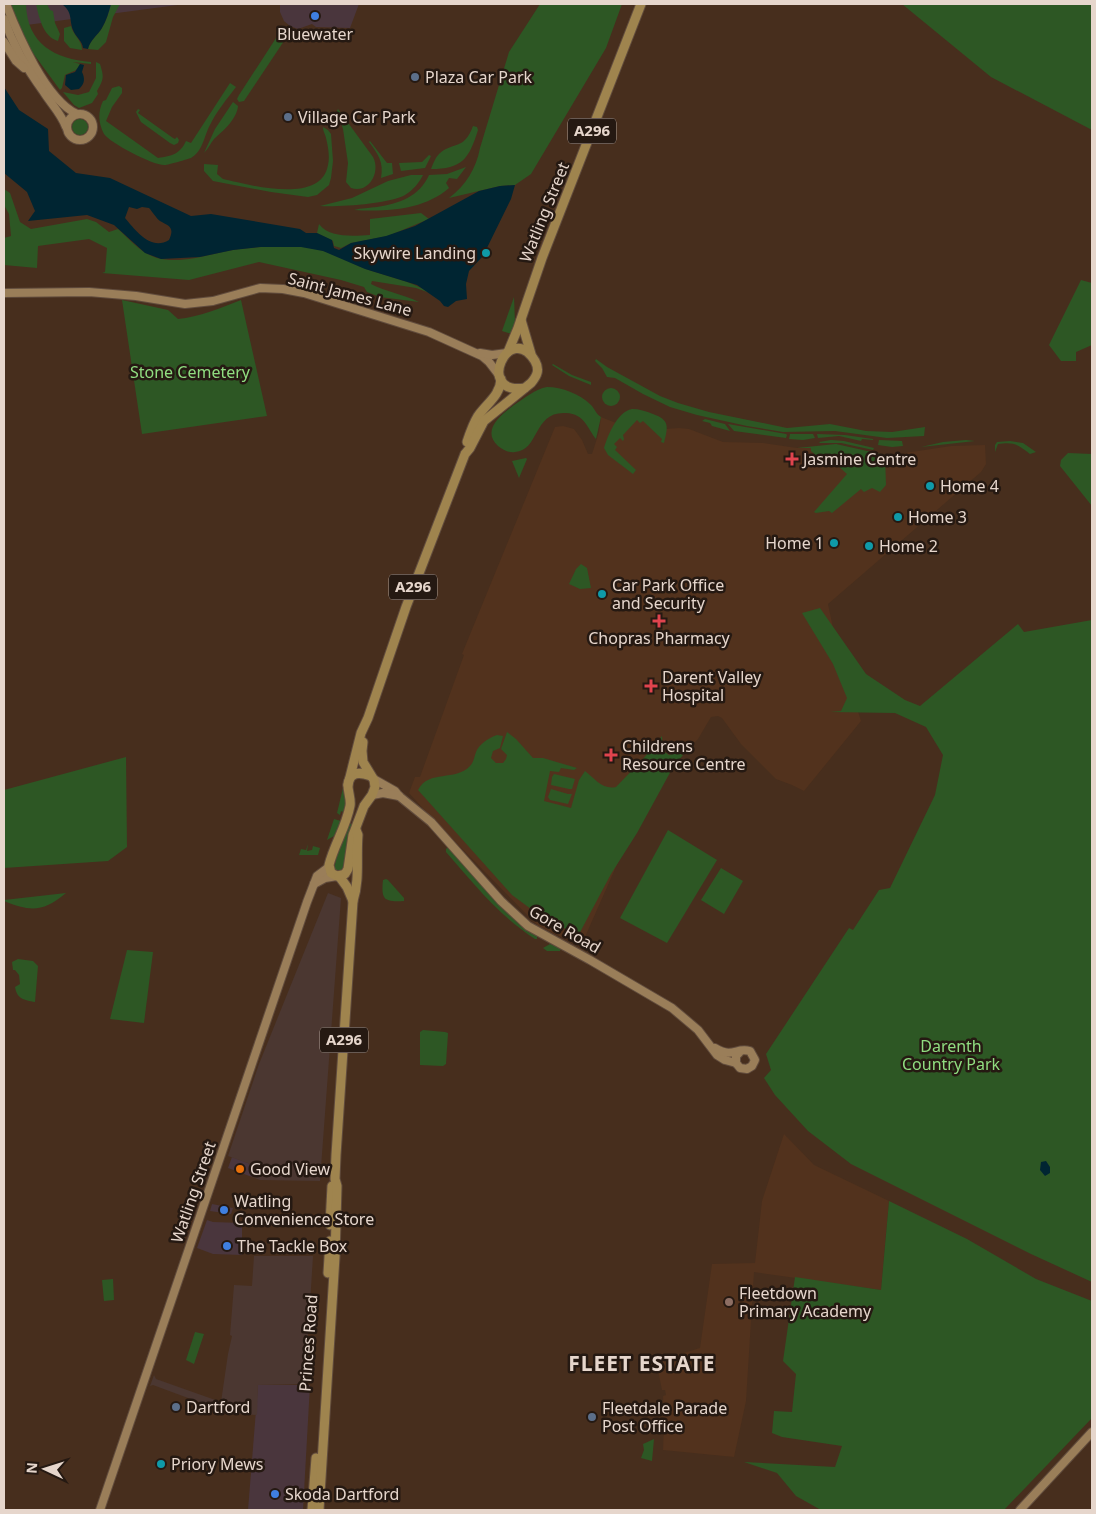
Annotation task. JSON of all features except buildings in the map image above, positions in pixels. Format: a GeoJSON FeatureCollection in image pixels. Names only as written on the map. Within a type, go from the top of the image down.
{"type":"FeatureCollection","features":[{"type":"Feature","properties":{"kind":"main road","name":"Watling Street"},"geometry":{"type":"LineString","coordinates":[[508,353],[521,320],[528,294],[641,4]]}},
{"type":"Feature","properties":{"kind":"main road","name":"Watling Street"},"geometry":{"type":"LineString","coordinates":[[521,320],[530,354]]}},
{"type":"Feature","properties":{"kind":"main road"},"geometry":{"type":"LineString","coordinates":[[522,350],[530,354],[537,365],[537,376],[525,388],[512,388],[500,377],[500,362],[508,353],[522,350]]}},
{"type":"Feature","properties":{"kind":"main road","name":"A296"},"geometry":{"type":"LineString","coordinates":[[348,785],[361,733],[406,607],[465,454],[472,428],[479,415],[498,394],[500,377]]}},
{"type":"Feature","properties":{"kind":"main road","name":"A296"},"geometry":{"type":"LineString","coordinates":[[465,454],[484,421],[525,388]]}},
{"type":"Feature","properties":{"kind":"main road","name":"A296"},"geometry":{"type":"LineString","coordinates":[[366,722],[362,751],[365,767],[371,777]]}},
{"type":"Feature","properties":{"kind":"main road"},"geometry":{"type":"LineString","coordinates":[[338,876],[345,874],[348,869],[353,835],[364,806],[372,795],[375,786],[371,777],[362,773],[354,774],[350,778],[348,785],[350,805],[329,867],[331,873],[338,876],[347,887],[353,901]]}},
{"type":"Feature","properties":{"kind":"main road","name":"Princes Road"},"geometry":{"type":"LineString","coordinates":[[319,1510],[335,1249],[337,1186],[335,1179],[353,901],[358,871],[358,835],[356,830]]}},
{"type":"Feature","properties":{"kind":"main road","name":"Princes Road"},"geometry":{"type":"LineString","coordinates":[[312,1510],[330,1244],[331,1195],[332,1184],[335,1179]]}},
{"type":"Feature","properties":{"kind":"street"},"geometry":{"type":"LineString","coordinates":[[4,42],[16,60],[34,79],[61,114],[69,135],[76,140],[85,140],[90,136],[94,128],[92,120],[86,115],[71,111],[60,101],[35,67],[6,4]]}},
{"type":"Feature","properties":{"kind":"street"},"geometry":{"type":"LineString","coordinates":[[4,19],[13,43],[34,79]]}},
{"type":"Feature","properties":{"kind":"street"},"geometry":{"type":"LineString","coordinates":[[66,127],[70,118],[77,114]]}},
{"type":"Feature","properties":{"kind":"street","name":"Saint James Lane"},"geometry":{"type":"LineString","coordinates":[[4,293],[88,292],[136,296],[185,304],[213,301],[258,289],[283,289],[304,293],[414,326],[476,352],[492,355],[508,353]]}},
{"type":"Feature","properties":{"kind":"street","name":"Saint James Lane"},"geometry":{"type":"LineString","coordinates":[[476,352],[489,362],[500,377]]}},
{"type":"Feature","properties":{"kind":"street","name":"Gore Road"},"geometry":{"type":"LineString","coordinates":[[371,777],[395,792],[431,822],[513,915],[545,937],[590,960],[672,1008],[693,1024],[722,1058],[736,1063]]}},
{"type":"Feature","properties":{"kind":"street"},"geometry":{"type":"LineString","coordinates":[[372,795],[381,793],[399,796]]}},
{"type":"Feature","properties":{"kind":"street","name":"Watling Street"},"geometry":{"type":"LineString","coordinates":[[100,1510],[314,884],[317,876],[329,867]]}},
{"type":"Feature","properties":{"kind":"street"},"geometry":{"type":"LineString","coordinates":[[314,884],[325,878],[338,876]]}},
{"type":"Feature","properties":{"kind":"street"},"geometry":{"type":"LineString","coordinates":[[711,1046],[728,1054],[741,1051],[750,1051],[755,1060],[752,1066],[747,1069],[740,1068],[736,1063],[736,1056],[741,1051]]}},
{"type":"Feature","properties":{"kind":"street"},"geometry":{"type":"LineString","coordinates":[[1020,1510],[1092,1432]]}},
{"type":"Feature","properties":{"kind":"shaded area"},"geometry":{"type":"Polygon","coordinates":[[[4,4],[185,4],[4,28],[4,4]]]}},
{"type":"Feature","properties":{"kind":"shaded area","name":"Bluewater"},"geometry":{"type":"Polygon","coordinates":[[[280,4],[359,4],[350,28],[316,27],[312,24],[298,29],[284,21],[280,12],[280,4]]]}},
{"type":"Feature","properties":{"kind":"shaded area","name":"Darent Valley Hospital"},"geometry":{"type":"Polygon","coordinates":[[[629,412],[666,429],[689,429],[723,442],[763,443],[797,448],[830,445],[885,456],[951,446],[985,445],[986,464],[981,472],[828,604],[836,642],[861,721],[804,791],[776,779],[741,744],[722,718],[718,716],[711,717],[698,739],[680,757],[645,801],[581,946],[538,926],[409,793],[415,777],[420,777],[464,655],[462,654],[555,427],[563,426],[574,429],[582,440],[588,454],[592,454],[599,432],[601,417],[616,423],[618,419],[629,412]]]}},
{"type":"Feature","properties":{"kind":"shaded area"},"geometry":{"type":"Polygon","coordinates":[[[328,893],[341,898],[320,1181],[260,1180],[252,1177],[256,1166],[228,1156],[259,1064],[328,893]]]}},
{"type":"Feature","properties":{"kind":"shaded area","name":"Fleetdown Primary Academy"},"geometry":{"type":"Polygon","coordinates":[[[784,1134],[814,1165],[889,1201],[881,1290],[754,1272],[746,1401],[734,1457],[663,1450],[663,1396],[666,1395],[665,1390],[662,1390],[658,1370],[654,1362],[700,1348],[712,1264],[755,1263],[762,1201],[784,1134]]]}},
{"type":"Feature","properties":{"kind":"shaded area"},"geometry":{"type":"Polygon","coordinates":[[[232,1157],[256,1166],[252,1177],[228,1168],[232,1157]]]}},
{"type":"Feature","properties":{"kind":"shaded area"},"geometry":{"type":"Polygon","coordinates":[[[212,1204],[233,1208],[231,1214],[210,1211],[212,1204]]]}},
{"type":"Feature","properties":{"kind":"shaded area"},"geometry":{"type":"Polygon","coordinates":[[[207,1220],[242,1223],[242,1255],[213,1254],[197,1248],[207,1220]]]}},
{"type":"Feature","properties":{"kind":"shaded area"},"geometry":{"type":"Polygon","coordinates":[[[254,1256],[313,1256],[305,1384],[258,1385],[257,1415],[235,1414],[153,1385],[150,1386],[154,1375],[156,1379],[221,1402],[232,1336],[230,1335],[234,1285],[252,1286],[254,1256]]]}},
{"type":"Feature","properties":{"kind":"shaded area"},"geometry":{"type":"Polygon","coordinates":[[[258,1385],[310,1385],[303,1510],[248,1510],[258,1385]]]}},
{"type":"Feature","properties":{"kind":"green space"},"geometry":{"type":"Polygon","coordinates":[[[10,4],[26,4],[32,30],[45,47],[55,53],[91,62],[91,64],[73,62],[80,64],[79,67],[65,75],[60,90],[30,49],[10,4]]]}},
{"type":"Feature","properties":{"kind":"green space"},"geometry":{"type":"Polygon","coordinates":[[[36,4],[47,4],[50,10],[53,11],[55,23],[60,34],[58,41],[45,31],[36,4]]]}},
{"type":"Feature","properties":{"kind":"green space"},"geometry":{"type":"Polygon","coordinates":[[[111,4],[120,4],[113,17],[106,42],[98,50],[88,49],[90,43],[100,31],[111,4]]]}},
{"type":"Feature","properties":{"kind":"green space"},"geometry":{"type":"Polygon","coordinates":[[[540,4],[622,4],[606,48],[531,174],[515,185],[500,186],[449,198],[460,188],[473,170],[509,52],[540,4]]]}},
{"type":"Feature","properties":{"kind":"green space"},"geometry":{"type":"Polygon","coordinates":[[[902,4],[1092,4],[1092,130],[991,77],[902,4]]]}},
{"type":"Feature","properties":{"kind":"green space"},"geometry":{"type":"Polygon","coordinates":[[[71,26],[81,43],[82,50],[70,48],[64,41],[64,28],[71,26]]]}},
{"type":"Feature","properties":{"kind":"green space"},"geometry":{"type":"Polygon","coordinates":[[[280,34],[283,35],[284,41],[244,101],[239,102],[237,99],[239,95],[280,34]]]}},
{"type":"Feature","properties":{"kind":"green space"},"geometry":{"type":"Polygon","coordinates":[[[96,62],[100,64],[103,75],[97,91],[98,94],[92,103],[79,108],[63,92],[78,95],[89,92],[96,78],[96,62]]]}},
{"type":"Feature","properties":{"kind":"green space"},"geometry":{"type":"Polygon","coordinates":[[[230,83],[236,87],[212,120],[203,143],[191,158],[167,165],[152,162],[123,148],[108,138],[102,130],[99,117],[101,105],[112,88],[119,86],[122,88],[122,93],[112,107],[106,121],[158,158],[171,155],[178,152],[186,141],[191,143],[230,83]]]}},
{"type":"Feature","properties":{"kind":"green space"},"geometry":{"type":"Polygon","coordinates":[[[233,102],[238,106],[235,116],[204,153],[215,129],[233,102]]]}},
{"type":"Feature","properties":{"kind":"green space"},"geometry":{"type":"Polygon","coordinates":[[[138,109],[140,110],[138,113],[173,138],[177,137],[178,143],[174,145],[170,143],[141,122],[136,112],[138,109]]]}},
{"type":"Feature","properties":{"kind":"green space"},"geometry":{"type":"Polygon","coordinates":[[[338,109],[373,157],[375,163],[372,180],[363,188],[351,188],[346,182],[348,163],[338,109]]]}},
{"type":"Feature","properties":{"kind":"green space"},"geometry":{"type":"Polygon","coordinates":[[[77,119],[83,119],[88,124],[86,133],[77,135],[72,130],[72,124],[77,119]]]}},
{"type":"Feature","properties":{"kind":"green space"},"geometry":{"type":"Polygon","coordinates":[[[473,126],[477,127],[478,130],[471,148],[463,160],[450,167],[431,169],[439,154],[466,139],[473,126]]]}},
{"type":"Feature","properties":{"kind":"green space"},"geometry":{"type":"Polygon","coordinates":[[[323,127],[331,134],[333,161],[329,185],[317,195],[308,197],[213,181],[204,171],[204,164],[218,165],[217,174],[223,179],[266,188],[299,189],[312,185],[323,177],[328,165],[328,148],[323,127]]]}},
{"type":"Feature","properties":{"kind":"green space"},"geometry":{"type":"Polygon","coordinates":[[[370,141],[387,163],[392,163],[393,174],[381,178],[381,163],[370,141]]]}},
{"type":"Feature","properties":{"kind":"green space"},"geometry":{"type":"Polygon","coordinates":[[[429,155],[431,156],[425,168],[401,171],[399,163],[422,162],[429,155]]]}},
{"type":"Feature","properties":{"kind":"green space"},"geometry":{"type":"Polygon","coordinates":[[[466,167],[457,179],[449,178],[446,183],[449,188],[428,201],[392,210],[354,210],[401,201],[420,189],[429,175],[447,174],[466,167]]]}},
{"type":"Feature","properties":{"kind":"green space"},"geometry":{"type":"Polygon","coordinates":[[[411,175],[423,175],[411,191],[398,198],[364,204],[320,206],[352,198],[388,181],[411,175]]]}},
{"type":"Feature","properties":{"kind":"green space"},"geometry":{"type":"Polygon","coordinates":[[[4,189],[10,193],[20,222],[31,229],[87,219],[96,222],[109,232],[118,229],[146,253],[167,260],[188,259],[250,248],[273,246],[306,247],[327,252],[366,269],[415,285],[430,293],[416,288],[372,281],[371,284],[377,287],[419,302],[380,297],[367,292],[364,287],[341,280],[259,262],[189,280],[102,273],[105,272],[107,248],[89,239],[38,246],[37,268],[4,265],[4,238],[11,236],[9,214],[4,205],[4,189]]]}},
{"type":"Feature","properties":{"kind":"green space"},"geometry":{"type":"Polygon","coordinates":[[[421,213],[429,219],[388,236],[351,243],[341,248],[334,246],[333,241],[317,233],[319,224],[323,229],[335,234],[349,236],[370,235],[370,219],[421,213]]]}},
{"type":"Feature","properties":{"kind":"green space"},"geometry":{"type":"Polygon","coordinates":[[[1081,280],[1092,283],[1092,345],[1076,352],[1076,361],[1061,361],[1049,345],[1081,280]]]}},
{"type":"Feature","properties":{"kind":"green space"},"geometry":{"type":"Polygon","coordinates":[[[514,297],[515,323],[512,334],[502,331],[514,297]]]}},
{"type":"Feature","properties":{"kind":"green space","name":"Stone Cemetery"},"geometry":{"type":"Polygon","coordinates":[[[122,300],[168,310],[178,319],[202,314],[241,300],[267,416],[142,434],[122,300]]]}},
{"type":"Feature","properties":{"kind":"green space"},"geometry":{"type":"Polygon","coordinates":[[[596,359],[660,396],[709,412],[787,428],[830,424],[866,431],[892,432],[925,427],[924,436],[887,438],[835,431],[783,432],[697,415],[670,407],[615,378],[607,377],[595,361],[596,359]]]}},
{"type":"Feature","properties":{"kind":"green space"},"geometry":{"type":"Polygon","coordinates":[[[553,364],[572,375],[591,382],[591,385],[569,376],[553,364]]]}},
{"type":"Feature","properties":{"kind":"green space"},"geometry":{"type":"Polygon","coordinates":[[[547,387],[559,388],[570,392],[591,405],[601,417],[596,439],[585,422],[577,416],[566,413],[555,414],[548,418],[529,445],[523,450],[511,452],[498,446],[493,440],[492,429],[499,418],[530,394],[547,387]]]}},
{"type":"Feature","properties":{"kind":"green space"},"geometry":{"type":"Polygon","coordinates":[[[611,388],[617,391],[620,397],[617,403],[611,406],[605,403],[602,397],[605,391],[611,388]]]}},
{"type":"Feature","properties":{"kind":"green space"},"geometry":{"type":"Polygon","coordinates":[[[632,409],[642,410],[659,416],[665,422],[667,428],[664,443],[643,421],[640,423],[637,420],[623,435],[623,441],[620,438],[614,444],[617,447],[615,450],[636,470],[633,474],[608,455],[604,448],[618,419],[632,409]]]}},
{"type":"Feature","properties":{"kind":"green space"},"geometry":{"type":"Polygon","coordinates":[[[705,419],[725,424],[730,431],[702,421],[705,419]]]}},
{"type":"Feature","properties":{"kind":"green space"},"geometry":{"type":"Polygon","coordinates":[[[728,424],[787,435],[786,438],[734,431],[728,424]]]}},
{"type":"Feature","properties":{"kind":"green space"},"geometry":{"type":"Polygon","coordinates":[[[790,434],[813,434],[815,438],[803,440],[789,439],[790,434]]]}},
{"type":"Feature","properties":{"kind":"green space"},"geometry":{"type":"Polygon","coordinates":[[[817,434],[845,435],[873,440],[862,439],[861,441],[839,436],[818,438],[817,434]]]}},
{"type":"Feature","properties":{"kind":"green space"},"geometry":{"type":"Polygon","coordinates":[[[831,440],[874,448],[873,450],[841,443],[819,442],[831,440]]]}},
{"type":"Feature","properties":{"kind":"green space"},"geometry":{"type":"Polygon","coordinates":[[[879,440],[902,441],[903,446],[878,445],[879,440]]]}},
{"type":"Feature","properties":{"kind":"green space"},"geometry":{"type":"Polygon","coordinates":[[[975,441],[921,447],[943,442],[975,441]]]}},
{"type":"Feature","properties":{"kind":"green space"},"geometry":{"type":"Polygon","coordinates":[[[997,442],[1023,443],[1036,452],[1030,454],[1018,446],[1008,443],[998,444],[995,452],[997,442]]]}},
{"type":"Feature","properties":{"kind":"green space"},"geometry":{"type":"Polygon","coordinates":[[[836,444],[885,455],[886,485],[880,492],[872,488],[864,492],[861,489],[832,513],[829,511],[816,513],[814,512],[847,474],[826,455],[820,459],[811,451],[811,448],[797,448],[836,444]]]}},
{"type":"Feature","properties":{"kind":"green space"},"geometry":{"type":"Polygon","coordinates":[[[1068,453],[1092,454],[1092,506],[1060,466],[1061,460],[1068,453]]]}},
{"type":"Feature","properties":{"kind":"green space"},"geometry":{"type":"Polygon","coordinates":[[[527,459],[519,478],[512,461],[527,459]]]}},
{"type":"Feature","properties":{"kind":"green space"},"geometry":{"type":"Polygon","coordinates":[[[581,564],[587,568],[591,588],[580,589],[569,584],[576,569],[581,564]]]}},
{"type":"Feature","properties":{"kind":"green space","name":"Darenth Country Park"},"geometry":{"type":"Polygon","coordinates":[[[820,608],[866,674],[905,700],[920,706],[1018,624],[1024,632],[1092,620],[1092,1282],[1031,1254],[851,1164],[808,1131],[775,1095],[764,1078],[771,1070],[766,1054],[849,928],[853,930],[879,890],[890,888],[935,795],[943,755],[926,727],[895,713],[830,712],[841,711],[847,698],[833,664],[802,613],[820,608]]]}},
{"type":"Feature","properties":{"kind":"green space"},"geometry":{"type":"Polygon","coordinates":[[[507,732],[533,758],[543,758],[577,768],[574,770],[561,768],[559,772],[550,771],[544,801],[571,808],[579,780],[585,771],[603,785],[611,788],[616,787],[662,736],[663,751],[669,755],[677,752],[683,755],[672,769],[637,833],[611,874],[578,936],[531,909],[512,895],[418,790],[423,784],[435,777],[457,774],[464,771],[473,761],[480,746],[488,739],[497,735],[503,736],[500,748],[493,751],[491,758],[496,763],[503,763],[507,755],[501,749],[507,732]]]}},
{"type":"Feature","properties":{"kind":"green space"},"geometry":{"type":"Polygon","coordinates":[[[126,757],[127,847],[108,861],[4,868],[4,790],[126,757]]]}},
{"type":"Feature","properties":{"kind":"green space"},"geometry":{"type":"Polygon","coordinates":[[[554,774],[575,779],[572,789],[551,785],[554,774]]]}},
{"type":"Feature","properties":{"kind":"green space"},"geometry":{"type":"Polygon","coordinates":[[[343,788],[346,802],[340,815],[337,813],[343,788]]]}},
{"type":"Feature","properties":{"kind":"green space"},"geometry":{"type":"Polygon","coordinates":[[[551,789],[572,794],[568,804],[550,800],[548,797],[551,789]]]}},
{"type":"Feature","properties":{"kind":"green space"},"geometry":{"type":"Polygon","coordinates":[[[334,819],[341,821],[334,836],[327,840],[334,819]]]}},
{"type":"Feature","properties":{"kind":"green space"},"geometry":{"type":"Polygon","coordinates":[[[349,824],[353,824],[346,867],[340,873],[334,869],[338,851],[349,824]]]}},
{"type":"Feature","properties":{"kind":"green space"},"geometry":{"type":"Polygon","coordinates":[[[668,830],[717,860],[667,943],[620,918],[668,830]]]}},
{"type":"Feature","properties":{"kind":"green space"},"geometry":{"type":"Polygon","coordinates":[[[308,844],[307,851],[312,850],[313,846],[320,848],[318,855],[299,855],[301,849],[306,850],[308,844]]]}},
{"type":"Feature","properties":{"kind":"green space"},"geometry":{"type":"Polygon","coordinates":[[[448,847],[451,848],[506,911],[537,935],[537,939],[522,930],[498,910],[446,852],[448,847]]]}},
{"type":"Feature","properties":{"kind":"green space"},"geometry":{"type":"Polygon","coordinates":[[[721,868],[743,881],[724,914],[701,900],[721,868]]]}},
{"type":"Feature","properties":{"kind":"green space"},"geometry":{"type":"Polygon","coordinates":[[[386,879],[404,898],[404,901],[392,901],[383,896],[383,880],[386,879]]]}},
{"type":"Feature","properties":{"kind":"green space"},"geometry":{"type":"Polygon","coordinates":[[[66,893],[50,904],[36,908],[22,907],[4,901],[4,900],[66,893]]]}},
{"type":"Feature","properties":{"kind":"green space"},"geometry":{"type":"Polygon","coordinates":[[[550,944],[561,948],[560,951],[547,951],[543,948],[550,944]]]}},
{"type":"Feature","properties":{"kind":"green space"},"geometry":{"type":"Polygon","coordinates":[[[127,950],[153,952],[144,1023],[110,1019],[127,950]]]}},
{"type":"Feature","properties":{"kind":"green space"},"geometry":{"type":"Polygon","coordinates":[[[18,959],[33,961],[38,966],[35,1002],[22,998],[17,994],[15,987],[20,984],[19,975],[13,970],[12,962],[18,959]]]}},
{"type":"Feature","properties":{"kind":"green space"},"geometry":{"type":"Polygon","coordinates":[[[423,1030],[448,1033],[446,1064],[443,1066],[420,1065],[420,1032],[423,1030]]]}},
{"type":"Feature","properties":{"kind":"green space"},"geometry":{"type":"Polygon","coordinates":[[[889,1201],[967,1239],[1036,1279],[1092,1301],[1092,1418],[1004,1510],[821,1510],[796,1496],[777,1473],[744,1462],[835,1467],[842,1446],[782,1437],[772,1433],[774,1411],[792,1412],[796,1374],[783,1361],[795,1277],[881,1290],[889,1201]]]}},
{"type":"Feature","properties":{"kind":"green space"},"geometry":{"type":"Polygon","coordinates":[[[113,1279],[114,1300],[104,1301],[102,1280],[113,1279]]]}},
{"type":"Feature","properties":{"kind":"green space"},"geometry":{"type":"Polygon","coordinates":[[[195,1332],[204,1334],[194,1364],[186,1360],[195,1332]]]}},
{"type":"Feature","properties":{"kind":"green space"},"geometry":{"type":"Polygon","coordinates":[[[654,1439],[652,1461],[641,1458],[644,1450],[643,1444],[654,1439]]]}},
{"type":"Feature","properties":{"kind":"water"},"geometry":{"type":"Polygon","coordinates":[[[62,4],[111,4],[100,31],[90,43],[88,49],[83,48],[73,30],[69,13],[62,4]]]}},
{"type":"Feature","properties":{"kind":"water"},"geometry":{"type":"Polygon","coordinates":[[[80,64],[84,65],[82,72],[83,83],[79,89],[71,90],[65,85],[66,75],[75,72],[80,64]]]}},
{"type":"Feature","properties":{"kind":"water"},"geometry":{"type":"Polygon","coordinates":[[[4,87],[19,110],[48,129],[49,151],[76,173],[110,178],[191,216],[211,214],[300,229],[306,233],[317,233],[332,240],[334,248],[339,250],[351,243],[386,236],[415,226],[479,191],[515,185],[511,199],[483,256],[469,271],[466,284],[467,299],[456,301],[448,307],[417,285],[365,269],[323,251],[301,247],[260,247],[200,257],[161,259],[145,253],[114,225],[87,215],[28,221],[35,211],[27,192],[4,173],[4,87]],[[129,207],[125,218],[139,234],[156,243],[169,240],[171,230],[168,226],[159,220],[149,208],[142,207],[137,209],[129,207]]]}},
{"type":"Feature","properties":{"kind":"water"},"geometry":{"type":"Polygon","coordinates":[[[1046,1161],[1050,1167],[1050,1173],[1045,1176],[1040,1170],[1041,1162],[1046,1161]]]}},
{"type":"Feature","properties":{"kind":"place","name":"Bluewater"},"geometry":{"type":"Point","coordinates":[315,16]}},
{"type":"Feature","properties":{"kind":"place","name":"Plaza Car Park"},"geometry":{"type":"Point","coordinates":[415,77]}},
{"type":"Feature","properties":{"kind":"place","name":"Village Car Park"},"geometry":{"type":"Point","coordinates":[288,117]}},
{"type":"Feature","properties":{"kind":"place","name":"Skywire Landing"},"geometry":{"type":"Point","coordinates":[486,253]}},
{"type":"Feature","properties":{"kind":"place","name":"Jasmine Centre"},"geometry":{"type":"Point","coordinates":[792,459]}},
{"type":"Feature","properties":{"kind":"place","name":"Home 4"},"geometry":{"type":"Point","coordinates":[930,486]}},
{"type":"Feature","properties":{"kind":"place","name":"Home 3"},"geometry":{"type":"Point","coordinates":[898,517]}},
{"type":"Feature","properties":{"kind":"place","name":"Home 1"},"geometry":{"type":"Point","coordinates":[834,543]}},
{"type":"Feature","properties":{"kind":"place","name":"Home 2"},"geometry":{"type":"Point","coordinates":[869,546]}},
{"type":"Feature","properties":{"kind":"place","name":"Car Park Office and Security"},"geometry":{"type":"Point","coordinates":[602,594]}},
{"type":"Feature","properties":{"kind":"place","name":"Chopras Pharmacy"},"geometry":{"type":"Point","coordinates":[659,621]}},
{"type":"Feature","properties":{"kind":"place","name":"Darent Valley Hospital"},"geometry":{"type":"Point","coordinates":[651,686]}},
{"type":"Feature","properties":{"kind":"place","name":"Childrens Resource Centre"},"geometry":{"type":"Point","coordinates":[611,755]}},
{"type":"Feature","properties":{"kind":"place","name":"Good View"},"geometry":{"type":"Point","coordinates":[240,1169]}},
{"type":"Feature","properties":{"kind":"place","name":"Watling Convenience Store"},"geometry":{"type":"Point","coordinates":[224,1210]}},
{"type":"Feature","properties":{"kind":"place","name":"The Tackle Box"},"geometry":{"type":"Point","coordinates":[227,1246]}},
{"type":"Feature","properties":{"kind":"place","name":"Fleetdown Primary Academy"},"geometry":{"type":"Point","coordinates":[729,1302]}},
{"type":"Feature","properties":{"kind":"place","name":"Dartford"},"geometry":{"type":"Point","coordinates":[176,1407]}},
{"type":"Feature","properties":{"kind":"place","name":"Fleetdale Parade Post Office"},"geometry":{"type":"Point","coordinates":[592,1417]}},
{"type":"Feature","properties":{"kind":"place","name":"Priory Mews"},"geometry":{"type":"Point","coordinates":[161,1464]}},
{"type":"Feature","properties":{"kind":"place","name":"Skoda Dartford"},"geometry":{"type":"Point","coordinates":[275,1494]}},
{"type":"Feature","properties":{"kind":"district","name":"FLEET ESTATE"},"geometry":{"type":"Point","coordinates":[642,1364]}}]}
